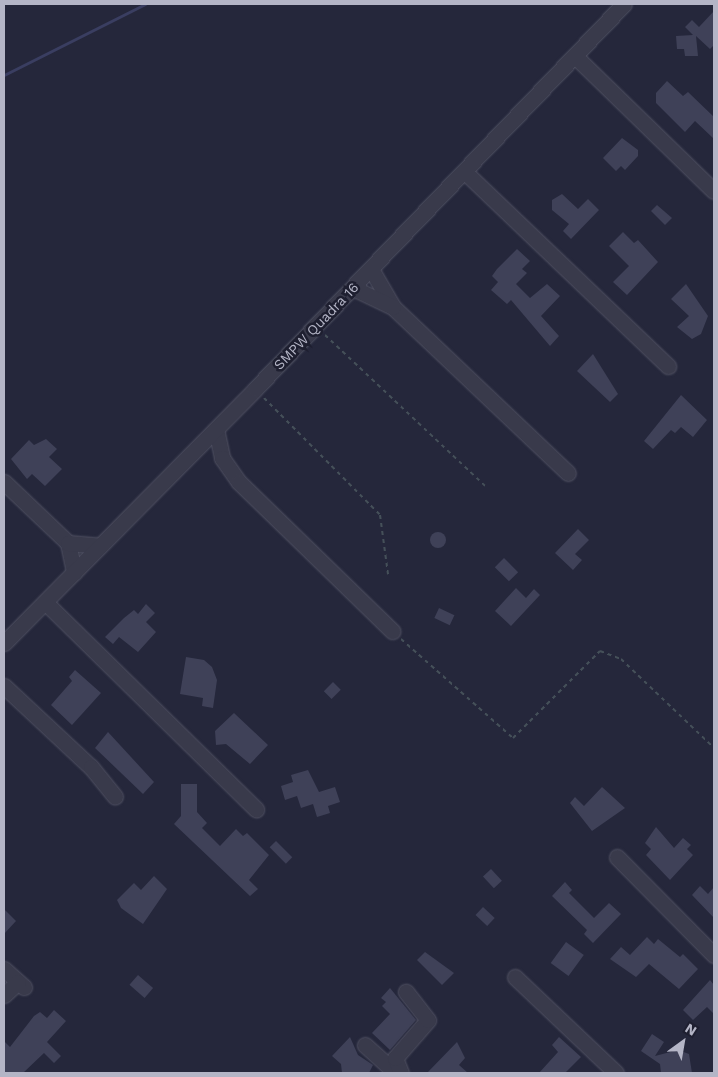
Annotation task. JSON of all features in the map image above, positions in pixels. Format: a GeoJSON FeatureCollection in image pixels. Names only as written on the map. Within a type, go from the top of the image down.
{"type":"FeatureCollection","features":[{"type":"Feature","properties":{"kind":"street","name":"SMPW Quadra 16"},"geometry":{"type":"LineString","coordinates":[[4,643],[256,389],[576,57],[624,4]]}},
{"type":"Feature","properties":{"kind":"street"},"geometry":{"type":"LineString","coordinates":[[576,57],[714,191]]}},
{"type":"Feature","properties":{"kind":"street"},"geometry":{"type":"LineString","coordinates":[[465,172],[668,366]]}},
{"type":"Feature","properties":{"kind":"street"},"geometry":{"type":"LineString","coordinates":[[371,269],[393,308],[568,474]]}},
{"type":"Feature","properties":{"kind":"street"},"geometry":{"type":"LineString","coordinates":[[352,288],[393,308]]}},
{"type":"Feature","properties":{"kind":"street"},"geometry":{"type":"LineString","coordinates":[[216,429],[222,458],[239,482],[392,631]]}},
{"type":"Feature","properties":{"kind":"street"},"geometry":{"type":"LineString","coordinates":[[4,482],[68,543],[74,572]]}},
{"type":"Feature","properties":{"kind":"street"},"geometry":{"type":"LineString","coordinates":[[68,543],[100,546]]}},
{"type":"Feature","properties":{"kind":"street"},"geometry":{"type":"LineString","coordinates":[[45,602],[256,809]]}},
{"type":"Feature","properties":{"kind":"street"},"geometry":{"type":"LineString","coordinates":[[4,686],[92,767],[115,797]]}},
{"type":"Feature","properties":{"kind":"street"},"geometry":{"type":"LineString","coordinates":[[617,857],[714,955]]}},
{"type":"Feature","properties":{"kind":"street"},"geometry":{"type":"LineString","coordinates":[[4,969],[21,984],[4,995]]}},
{"type":"Feature","properties":{"kind":"street"},"geometry":{"type":"LineString","coordinates":[[515,977],[616,1073]]}},
{"type":"Feature","properties":{"kind":"street"},"geometry":{"type":"LineString","coordinates":[[401,1073],[395,1058],[428,1020],[406,992]]}},
{"type":"Feature","properties":{"kind":"street"},"geometry":{"type":"LineString","coordinates":[[364,1045],[396,1073]]}},
{"type":"Feature","properties":{"kind":"path"},"geometry":{"type":"LineString","coordinates":[[316,326],[485,486]]}},
{"type":"Feature","properties":{"kind":"path"},"geometry":{"type":"LineString","coordinates":[[256,389],[380,515],[388,574]]}},
{"type":"Feature","properties":{"kind":"path"},"geometry":{"type":"LineString","coordinates":[[392,631],[513,738],[600,651],[621,660],[714,748]]}},
{"type":"Feature","properties":{"kind":"building"},"geometry":{"type":"Polygon","coordinates":[[[714,11],[714,45],[710,49],[696,36],[698,56],[685,56],[684,49],[677,49],[676,36],[693,35],[685,27],[692,20],[699,27],[714,11]]]}},
{"type":"Feature","properties":{"kind":"building"},"geometry":{"type":"Polygon","coordinates":[[[667,81],[683,96],[688,92],[714,117],[714,139],[695,121],[685,132],[656,103],[656,93],[667,81]]]}},
{"type":"Feature","properties":{"kind":"building"},"geometry":{"type":"Polygon","coordinates":[[[622,138],[638,150],[638,156],[625,170],[621,166],[616,171],[603,158],[622,138]]]}},
{"type":"Feature","properties":{"kind":"building"},"geometry":{"type":"Polygon","coordinates":[[[562,194],[578,209],[588,199],[599,210],[571,239],[563,231],[569,224],[552,210],[552,200],[562,194]]]}},
{"type":"Feature","properties":{"kind":"building"},"geometry":{"type":"Polygon","coordinates":[[[657,205],[672,218],[665,225],[651,211],[657,205]]]}},
{"type":"Feature","properties":{"kind":"building"},"geometry":{"type":"Polygon","coordinates":[[[623,232],[634,243],[638,240],[658,262],[627,295],[613,282],[629,266],[609,246],[623,232]]]}},
{"type":"Feature","properties":{"kind":"building"},"geometry":{"type":"Polygon","coordinates":[[[517,249],[530,261],[522,269],[527,273],[516,284],[530,298],[547,284],[560,296],[541,316],[559,336],[550,346],[511,300],[507,304],[491,290],[498,282],[492,276],[517,249]]]}},
{"type":"Feature","properties":{"kind":"building"},"geometry":{"type":"Polygon","coordinates":[[[686,284],[708,316],[701,334],[692,339],[677,327],[689,316],[671,299],[686,284]]]}},
{"type":"Feature","properties":{"kind":"building"},"geometry":{"type":"Polygon","coordinates":[[[593,354],[618,394],[610,402],[577,371],[593,354]]]}},
{"type":"Feature","properties":{"kind":"building"},"geometry":{"type":"Polygon","coordinates":[[[681,395],[707,420],[693,437],[681,427],[675,433],[671,430],[653,449],[644,441],[681,395]]]}},
{"type":"Feature","properties":{"kind":"building"},"geometry":{"type":"Polygon","coordinates":[[[46,439],[57,449],[49,457],[62,469],[45,486],[32,474],[27,479],[11,459],[29,440],[34,445],[46,439]]]}},
{"type":"Feature","properties":{"kind":"building"},"geometry":{"type":"Polygon","coordinates":[[[578,529],[589,540],[575,554],[582,560],[573,570],[555,553],[578,529]]]}},
{"type":"Feature","properties":{"kind":"building"},"geometry":{"type":"Polygon","coordinates":[[[438,532],[444,534],[446,540],[444,546],[438,548],[432,546],[430,540],[432,534],[438,532]]]}},
{"type":"Feature","properties":{"kind":"building"},"geometry":{"type":"Polygon","coordinates":[[[504,558],[518,572],[509,581],[495,567],[504,558]]]}},
{"type":"Feature","properties":{"kind":"building"},"geometry":{"type":"Polygon","coordinates":[[[516,588],[526,598],[534,589],[540,595],[511,626],[495,611],[516,588]]]}},
{"type":"Feature","properties":{"kind":"building"},"geometry":{"type":"Polygon","coordinates":[[[146,604],[155,613],[146,622],[156,632],[138,652],[119,637],[113,644],[105,637],[124,618],[134,610],[138,614],[146,604]]]}},
{"type":"Feature","properties":{"kind":"building"},"geometry":{"type":"Polygon","coordinates":[[[439,608],[454,615],[450,625],[434,618],[439,608]]]}},
{"type":"Feature","properties":{"kind":"building"},"geometry":{"type":"Polygon","coordinates":[[[186,657],[204,660],[212,667],[217,680],[213,708],[202,706],[203,698],[180,694],[186,657]]]}},
{"type":"Feature","properties":{"kind":"building"},"geometry":{"type":"Polygon","coordinates":[[[75,670],[101,693],[72,725],[51,705],[72,681],[69,677],[75,670]]]}},
{"type":"Feature","properties":{"kind":"building"},"geometry":{"type":"Polygon","coordinates":[[[333,682],[341,690],[332,699],[324,691],[333,682]]]}},
{"type":"Feature","properties":{"kind":"building"},"geometry":{"type":"Polygon","coordinates":[[[234,713],[268,745],[250,764],[226,744],[216,745],[215,731],[234,713]]]}},
{"type":"Feature","properties":{"kind":"building"},"geometry":{"type":"Polygon","coordinates":[[[108,732],[154,782],[143,794],[95,748],[108,732]]]}},
{"type":"Feature","properties":{"kind":"building"},"geometry":{"type":"Polygon","coordinates":[[[308,770],[319,792],[335,787],[340,802],[328,806],[330,813],[317,817],[313,804],[301,808],[297,796],[285,800],[281,786],[293,782],[291,775],[308,770]]]}},
{"type":"Feature","properties":{"kind":"building"},"geometry":{"type":"Polygon","coordinates":[[[181,784],[197,784],[197,812],[207,823],[202,828],[220,846],[236,829],[243,836],[247,833],[269,855],[249,880],[258,889],[250,896],[174,824],[181,816],[181,784]]]}},
{"type":"Feature","properties":{"kind":"building"},"geometry":{"type":"Polygon","coordinates":[[[602,787],[625,808],[592,831],[570,803],[575,797],[584,806],[602,787]]]}},
{"type":"Feature","properties":{"kind":"building"},"geometry":{"type":"Polygon","coordinates":[[[656,827],[674,848],[683,838],[691,845],[687,849],[693,855],[670,880],[646,855],[651,849],[645,843],[656,827]]]}},
{"type":"Feature","properties":{"kind":"building"},"geometry":{"type":"Polygon","coordinates":[[[276,841],[292,857],[286,864],[270,847],[276,841]]]}},
{"type":"Feature","properties":{"kind":"building"},"geometry":{"type":"Polygon","coordinates":[[[491,869],[502,881],[494,888],[483,877],[491,869]]]}},
{"type":"Feature","properties":{"kind":"building"},"geometry":{"type":"Polygon","coordinates":[[[154,876],[167,889],[143,924],[121,908],[117,900],[134,883],[141,890],[154,876]]]}},
{"type":"Feature","properties":{"kind":"building"},"geometry":{"type":"Polygon","coordinates":[[[565,882],[572,890],[569,893],[594,918],[609,903],[621,914],[593,943],[584,934],[587,930],[552,896],[565,882]]]}},
{"type":"Feature","properties":{"kind":"building"},"geometry":{"type":"Polygon","coordinates":[[[700,886],[708,894],[714,887],[714,918],[692,895],[700,886]]]}},
{"type":"Feature","properties":{"kind":"building"},"geometry":{"type":"Polygon","coordinates":[[[483,907],[495,918],[487,926],[475,915],[483,907]]]}},
{"type":"Feature","properties":{"kind":"building"},"geometry":{"type":"Polygon","coordinates":[[[4,909],[16,921],[4,934],[4,909]]]}},
{"type":"Feature","properties":{"kind":"building"},"geometry":{"type":"Polygon","coordinates":[[[647,937],[654,944],[658,939],[680,957],[683,954],[698,969],[679,989],[649,964],[636,977],[610,959],[621,947],[630,955],[647,937]]]}},
{"type":"Feature","properties":{"kind":"building"},"geometry":{"type":"Polygon","coordinates":[[[566,942],[584,955],[569,976],[551,963],[566,942]]]}},
{"type":"Feature","properties":{"kind":"building"},"geometry":{"type":"Polygon","coordinates":[[[425,952],[454,973],[442,985],[417,960],[425,952]]]}},
{"type":"Feature","properties":{"kind":"building"},"geometry":{"type":"Polygon","coordinates":[[[138,975],[153,988],[145,998],[129,985],[138,975]]]}},
{"type":"Feature","properties":{"kind":"building"},"geometry":{"type":"Polygon","coordinates":[[[710,980],[714,985],[714,1014],[707,1007],[693,1020],[683,1010],[710,980]]]}},
{"type":"Feature","properties":{"kind":"building"},"geometry":{"type":"Polygon","coordinates":[[[390,988],[416,1020],[390,1050],[372,1033],[390,1014],[382,1006],[386,1002],[381,998],[390,988]]]}},
{"type":"Feature","properties":{"kind":"building"},"geometry":{"type":"Polygon","coordinates":[[[54,1010],[66,1021],[47,1042],[61,1056],[54,1063],[44,1053],[23,1073],[4,1073],[4,1041],[10,1047],[34,1016],[40,1012],[47,1018],[54,1010]]]}},
{"type":"Feature","properties":{"kind":"building"},"geometry":{"type":"Polygon","coordinates":[[[652,1034],[664,1042],[655,1056],[678,1050],[689,1054],[692,1073],[661,1073],[660,1064],[641,1051],[652,1034]]]}},
{"type":"Feature","properties":{"kind":"building"},"geometry":{"type":"Polygon","coordinates":[[[350,1037],[358,1055],[373,1065],[369,1073],[342,1073],[341,1064],[332,1056],[350,1037]]]}},
{"type":"Feature","properties":{"kind":"building"},"geometry":{"type":"Polygon","coordinates":[[[559,1037],[581,1057],[565,1073],[539,1073],[558,1052],[552,1045],[559,1037]]]}},
{"type":"Feature","properties":{"kind":"building"},"geometry":{"type":"Polygon","coordinates":[[[457,1042],[465,1058],[459,1065],[468,1073],[427,1073],[457,1042]]]}},
{"type":"Feature","properties":{"kind":"waterway"},"geometry":{"type":"LineString","coordinates":[[4,75],[145,4]]}}]}
